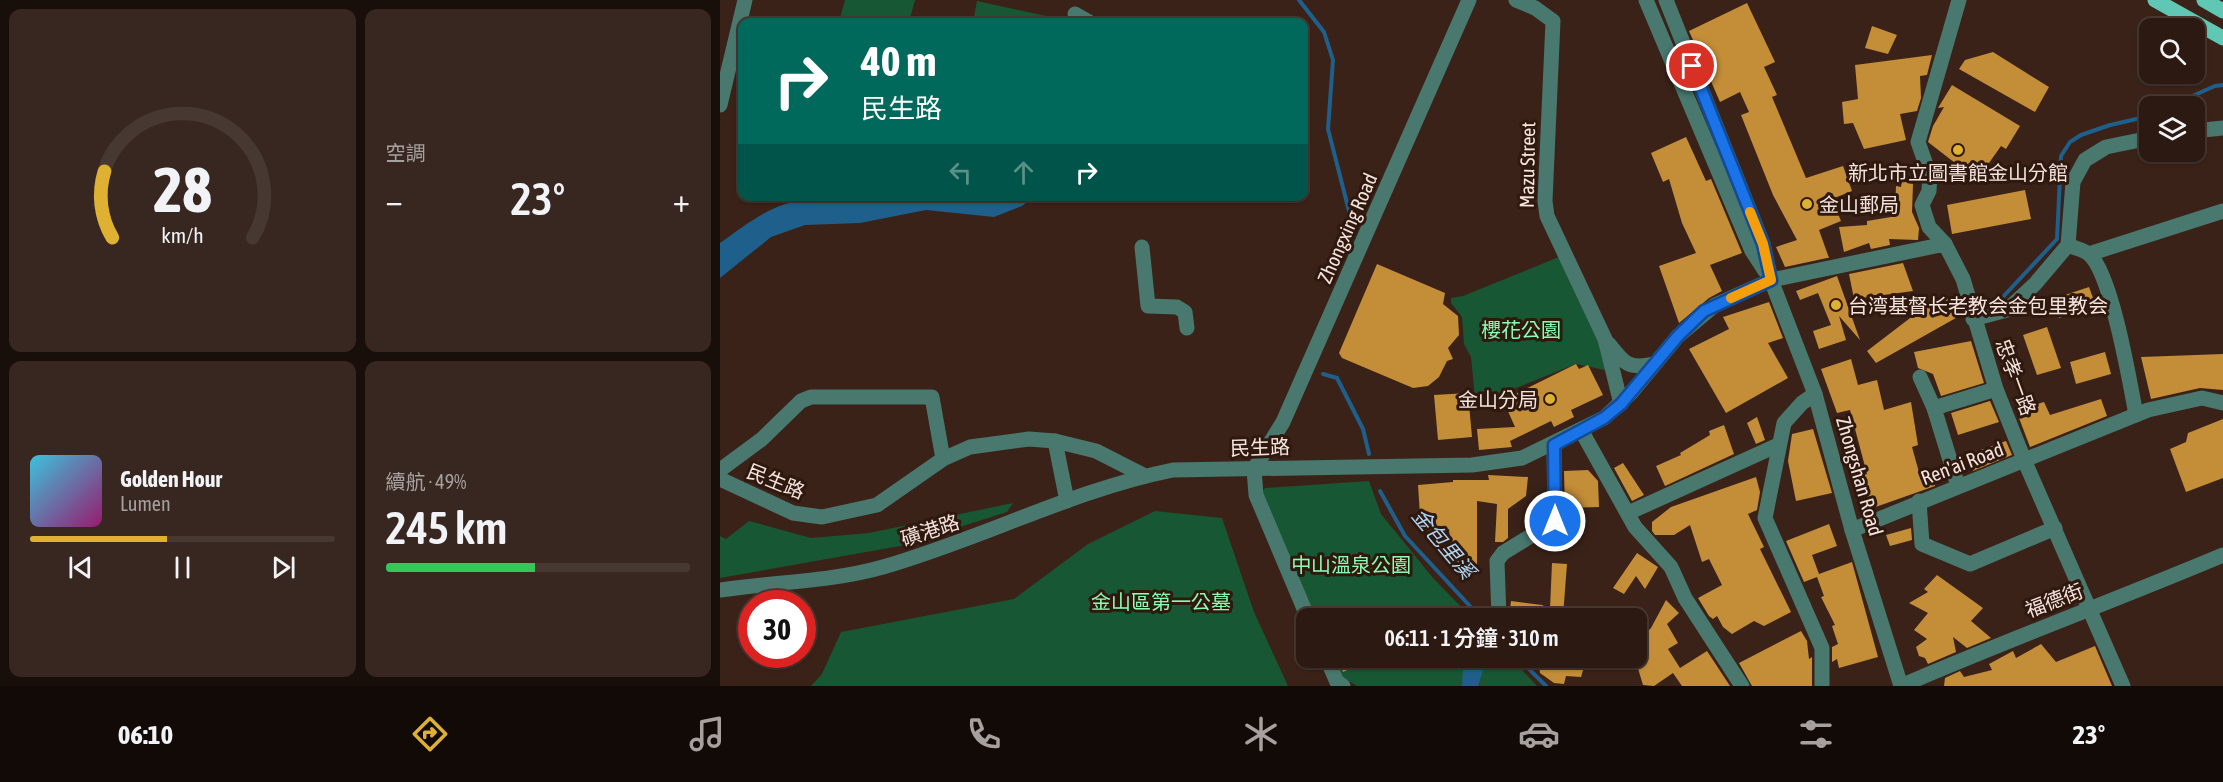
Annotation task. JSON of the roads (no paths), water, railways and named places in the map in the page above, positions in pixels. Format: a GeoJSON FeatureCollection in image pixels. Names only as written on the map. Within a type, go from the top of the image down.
{"type":"FeatureCollection","features":[{"type":"Feature","properties":{"kind":"main road"},"geometry":{"type":"LineString","coordinates":[[2155,0],[2223,38]]}},
{"type":"Feature","properties":{"kind":"main road"},"geometry":{"type":"LineString","coordinates":[[2204,0],[2223,11]]}},
{"type":"Feature","properties":{"kind":"street"},"geometry":{"type":"LineString","coordinates":[[741,18],[745,0]]}},
{"type":"Feature","properties":{"kind":"street","name":"Zhongxing Road"},"geometry":{"type":"LineString","coordinates":[[1254,469],[1283,422],[1469,0]]}},
{"type":"Feature","properties":{"kind":"street","name":"Mazu Street"},"geometry":{"type":"LineString","coordinates":[[1516,0],[1535,8],[1553,21],[1545,201],[1547,216],[1605,339],[1621,404]]}},
{"type":"Feature","properties":{"kind":"street","name":"Zhongshan Road"},"geometry":{"type":"LineString","coordinates":[[1646,0],[1752,251],[1771,280]]}},
{"type":"Feature","properties":{"kind":"street","name":"Zhongshan Road"},"geometry":{"type":"LineString","coordinates":[[1666,0],[1763,244],[1771,280],[1815,394],[1852,530],[1901,686]]}},
{"type":"Feature","properties":{"kind":"street","name":"忠孝一路"},"geometry":{"type":"LineString","coordinates":[[1959,0],[1924,114],[1918,142],[1930,176],[1929,191],[1922,205],[1929,227],[1944,244],[1963,279],[1973,320],[1996,388],[2025,462],[2123,686]]}},
{"type":"Feature","properties":{"kind":"street"},"geometry":{"type":"LineString","coordinates":[[720,105],[738,29]]}},
{"type":"Feature","properties":{"kind":"street"},"geometry":{"type":"LineString","coordinates":[[2205,130],[2223,128]]}},
{"type":"Feature","properties":{"kind":"street"},"geometry":{"type":"LineString","coordinates":[[1973,320],[2007,310],[2035,284],[2068,245],[2073,182],[2085,160],[2106,147],[2139,140]]}},
{"type":"Feature","properties":{"kind":"street"},"geometry":{"type":"LineString","coordinates":[[2089,254],[2223,211]]}},
{"type":"Feature","properties":{"kind":"street"},"geometry":{"type":"LineString","coordinates":[[1771,280],[1944,244]]}},
{"type":"Feature","properties":{"kind":"street"},"geometry":{"type":"LineString","coordinates":[[2068,245],[2089,254],[2100,270],[2122,339],[2136,415]]}},
{"type":"Feature","properties":{"kind":"street"},"geometry":{"type":"LineString","coordinates":[[1142,247],[1148,306],[1177,307],[1185,312],[1187,328]]}},
{"type":"Feature","properties":{"kind":"street","name":"民生路"},"geometry":{"type":"LineString","coordinates":[[720,479],[793,513],[822,517],[877,506],[943,459],[970,447],[1029,439],[1055,441],[1096,451],[1145,476],[1173,470],[1472,465],[1522,458],[1554,445],[1604,418],[1621,404],[1653,364],[1704,311],[1771,280]]}},
{"type":"Feature","properties":{"kind":"street","name":"Mazu Street"},"geometry":{"type":"LineString","coordinates":[[1605,339],[1624,363],[1641,367],[1653,364]]}},
{"type":"Feature","properties":{"kind":"street"},"geometry":{"type":"LineString","coordinates":[[1920,377],[1934,408],[1958,486]]}},
{"type":"Feature","properties":{"kind":"street"},"geometry":{"type":"LineString","coordinates":[[1934,408],[1996,388]]}},
{"type":"Feature","properties":{"kind":"street"},"geometry":{"type":"LineString","coordinates":[[1815,394],[1802,403],[1784,423],[1766,518],[1822,648],[1822,686]]}},
{"type":"Feature","properties":{"kind":"street"},"geometry":{"type":"LineString","coordinates":[[720,470],[762,439],[801,401],[811,397],[932,397],[943,459]]}},
{"type":"Feature","properties":{"kind":"street","name":"Ren'ai Road"},"geometry":{"type":"LineString","coordinates":[[1852,530],[1919,501],[2025,462],[2136,415],[2202,398],[2223,403]]}},
{"type":"Feature","properties":{"kind":"street"},"geometry":{"type":"LineString","coordinates":[[1581,430],[1635,527],[1671,567],[1685,598],[1742,686]]}},
{"type":"Feature","properties":{"kind":"street"},"geometry":{"type":"LineString","coordinates":[[1055,441],[1067,501]]}},
{"type":"Feature","properties":{"kind":"street"},"geometry":{"type":"LineString","coordinates":[[1499,608],[1497,561],[1503,554],[1555,521],[1554,445]]}},
{"type":"Feature","properties":{"kind":"street"},"geometry":{"type":"LineString","coordinates":[[1628,513],[1778,445]]}},
{"type":"Feature","properties":{"kind":"street"},"geometry":{"type":"LineString","coordinates":[[1254,469],[1256,495],[1304,608]]}},
{"type":"Feature","properties":{"kind":"street","name":"磺港路"},"geometry":{"type":"LineString","coordinates":[[720,590],[880,568],[956,544],[1067,501],[1145,476]]}},
{"type":"Feature","properties":{"kind":"street"},"geometry":{"type":"LineString","coordinates":[[1919,501],[1922,544],[1970,564],[2055,528]]}},
{"type":"Feature","properties":{"kind":"street","name":"福德街"},"geometry":{"type":"LineString","coordinates":[[1901,686],[2017,636],[2062,622],[2223,555]]}},
{"type":"Feature","properties":{"kind":"street"},"geometry":{"type":"LineString","coordinates":[[1331,668],[1337,682],[1343,686]]}},
{"type":"Feature","properties":{"kind":"water"},"geometry":{"type":"Polygon","coordinates":[[[795,201],[1029,201],[994,217],[926,210],[860,223],[805,225],[771,237],[720,278],[720,243],[761,215],[795,201]]]}},
{"type":"Feature","properties":{"kind":"water"},"geometry":{"type":"Polygon","coordinates":[[[1465,668],[1483,668],[1478,686],[1462,686],[1465,668]]]}},
{"type":"Feature","properties":{"kind":"waterway","name":"金包里溪"},"geometry":{"type":"LineString","coordinates":[[1299,0],[1324,32],[1333,60],[1328,129],[1350,215]]}},
{"type":"Feature","properties":{"kind":"waterway","name":"金包里溪"},"geometry":{"type":"LineString","coordinates":[[2192,96],[2223,85]]}},
{"type":"Feature","properties":{"kind":"waterway","name":"金包里溪"},"geometry":{"type":"LineString","coordinates":[[1980,307],[2001,299],[2057,239],[2061,156],[2070,142],[2081,135],[2110,125],[2139,118]]}},
{"type":"Feature","properties":{"kind":"waterway","name":"金包里溪"},"geometry":{"type":"LineString","coordinates":[[1323,374],[1337,378],[1363,429],[1369,454]]}},
{"type":"Feature","properties":{"kind":"waterway","name":"金包里溪"},"geometry":{"type":"LineString","coordinates":[[1380,491],[1405,536],[1472,608]]}},
{"type":"Feature","properties":{"kind":"waterway","name":"金包里溪"},"geometry":{"type":"LineString","coordinates":[[1528,668],[1546,686]]}},
{"type":"Feature","properties":{"kind":"place","name":"新北市立圖書館金山分館"},"geometry":{"type":"Point","coordinates":[1958,150]}},
{"type":"Feature","properties":{"kind":"place","name":"金山郵局"},"geometry":{"type":"Point","coordinates":[1807,204]}},
{"type":"Feature","properties":{"kind":"place","name":"台湾基督长老教会金包里教会"},"geometry":{"type":"Point","coordinates":[1836,305]}},
{"type":"Feature","properties":{"kind":"place","name":"金山分局"},"geometry":{"type":"Point","coordinates":[1550,399]}},
{"type":"Feature","properties":{"kind":"park label","name":"櫻花公園"},"geometry":{"type":"Point","coordinates":[1521,329]}},
{"type":"Feature","properties":{"kind":"park label","name":"中山溫泉公園"},"geometry":{"type":"Point","coordinates":[1351,564]}},
{"type":"Feature","properties":{"kind":"park label","name":"金山區第一公墓"},"geometry":{"type":"Point","coordinates":[1161,601]}}]}
